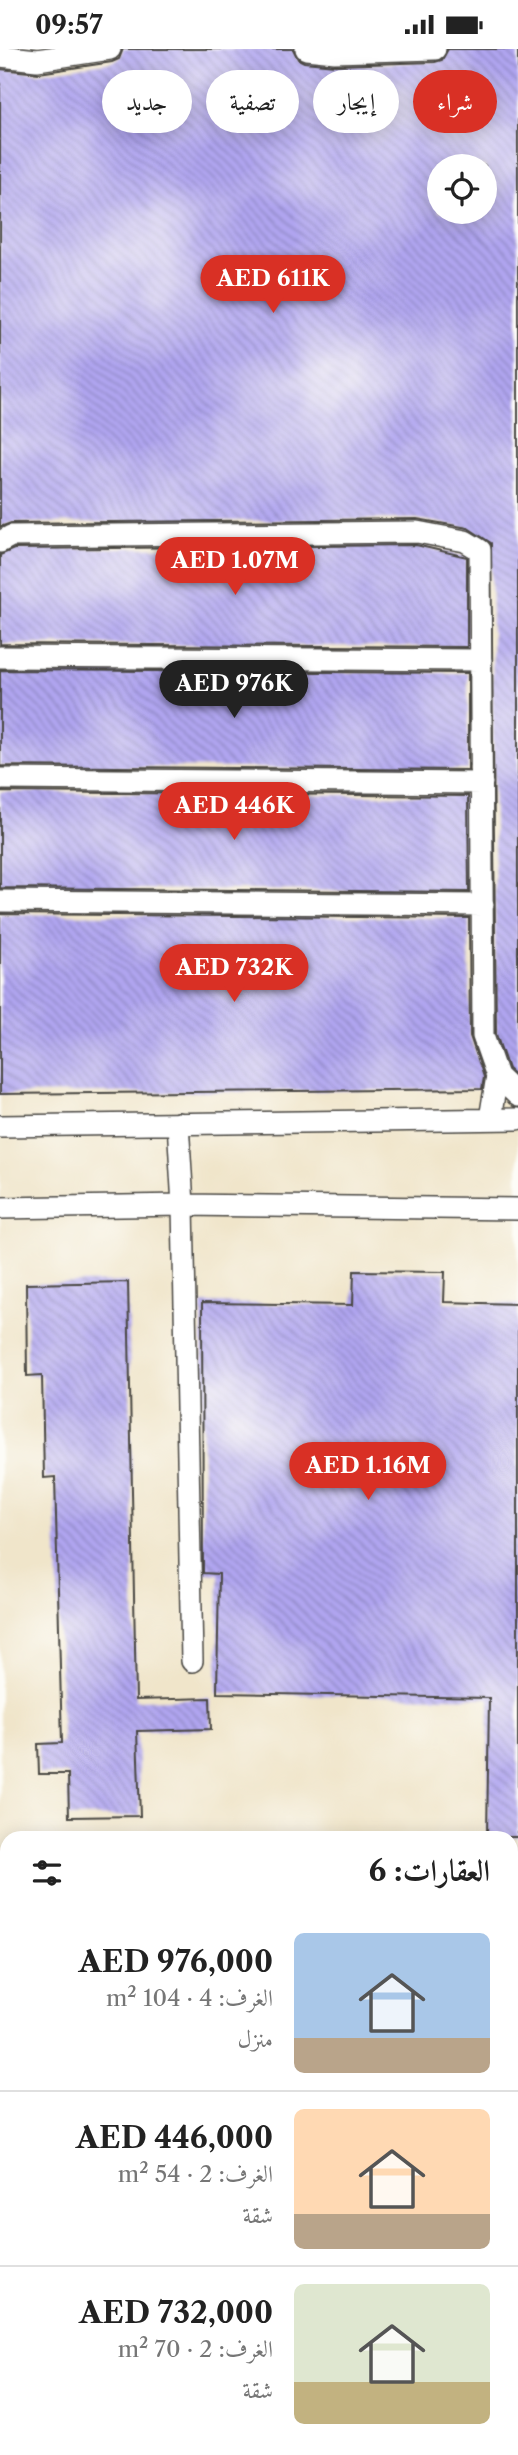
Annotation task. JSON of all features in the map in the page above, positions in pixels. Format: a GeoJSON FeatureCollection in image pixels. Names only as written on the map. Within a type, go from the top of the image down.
{"type":"FeatureCollection","features":[{"type":"Feature","properties":{"kind":"lane"},"geometry":{"type":"LineString","coordinates":[[0,57],[37,60],[110,49]]}},
{"type":"Feature","properties":{"kind":"lane"},"geometry":{"type":"LineString","coordinates":[[306,49],[335,52],[435,49]]}},
{"type":"Feature","properties":{"kind":"lane"},"geometry":{"type":"LineString","coordinates":[[0,542],[11,536],[417,532],[465,541],[480,550],[483,1036],[497,1076],[518,1096]]}},
{"type":"Feature","properties":{"kind":"lane"},"geometry":{"type":"LineString","coordinates":[[0,657],[481,660]]}},
{"type":"Feature","properties":{"kind":"lane"},"geometry":{"type":"LineString","coordinates":[[0,779],[482,783]]}},
{"type":"Feature","properties":{"kind":"lane"},"geometry":{"type":"LineString","coordinates":[[0,901],[483,905]]}},
{"type":"Feature","properties":{"kind":"lane"},"geometry":{"type":"LineString","coordinates":[[489,1119],[497,1076]]}},
{"type":"Feature","properties":{"kind":"lane"},"geometry":{"type":"LineString","coordinates":[[0,1126],[518,1119]]}},
{"type":"Feature","properties":{"kind":"lane"},"geometry":{"type":"LineString","coordinates":[[178,1123],[183,1205],[192,1661]]}},
{"type":"Feature","properties":{"kind":"lane"},"geometry":{"type":"LineString","coordinates":[[0,1208],[183,1205],[518,1209]]}},
{"type":"Feature","properties":{"kind":"building"},"geometry":{"type":"Polygon","coordinates":[[[123,49],[293,49],[298,59],[304,62],[335,65],[435,62],[442,60],[448,49],[518,49],[518,1078],[508,1069],[496,1034],[491,543],[468,528],[417,519],[11,523],[0,527],[0,69],[39,73],[119,59],[123,49]]]}},
{"type":"Feature","properties":{"kind":"building"},"geometry":{"type":"Polygon","coordinates":[[[416,545],[467,557],[467,647],[0,644],[0,555],[14,549],[416,545]]]}},
{"type":"Feature","properties":{"kind":"building"},"geometry":{"type":"Polygon","coordinates":[[[0,670],[468,673],[468,770],[0,766],[0,670]]]}},
{"type":"Feature","properties":{"kind":"building"},"geometry":{"type":"Polygon","coordinates":[[[0,792],[468,796],[469,892],[0,888],[0,792]]]}},
{"type":"Feature","properties":{"kind":"building"},"geometry":{"type":"Polygon","coordinates":[[[0,914],[469,918],[470,1036],[484,1077],[482,1089],[0,1094],[0,914]]]}},
{"type":"Feature","properties":{"kind":"building"},"geometry":{"type":"Polygon","coordinates":[[[354,1271],[445,1272],[444,1302],[518,1304],[518,1831],[487,1831],[489,1698],[217,1693],[219,1574],[203,1573],[202,1303],[353,1305],[354,1271]]]}},
{"type":"Feature","properties":{"kind":"building"},"geometry":{"type":"Polygon","coordinates":[[[128,1282],[136,1700],[210,1698],[211,1729],[137,1731],[140,1816],[69,1817],[68,1774],[39,1774],[38,1744],[62,1743],[55,1477],[44,1478],[42,1375],[27,1376],[26,1284],[128,1282]]]}}]}
